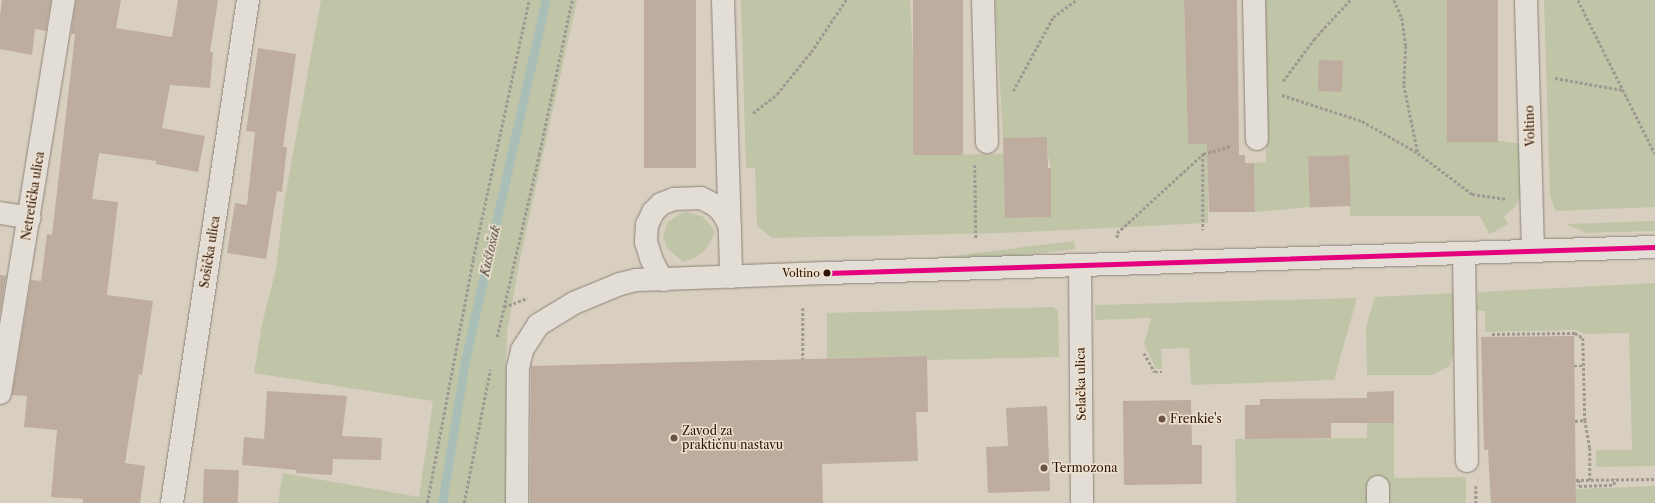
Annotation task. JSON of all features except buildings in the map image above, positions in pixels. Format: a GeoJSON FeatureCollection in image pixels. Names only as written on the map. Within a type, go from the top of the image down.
{"type":"FeatureCollection","features":[{"type":"Feature","properties":{"kind":"street","name":"Netretička ulica"},"geometry":{"type":"LineString","coordinates":[[0,393],[30,218],[64,0]]}},
{"type":"Feature","properties":{"kind":"street","name":"Sošička ulica"},"geometry":{"type":"LineString","coordinates":[[172,503],[248,0]]}},
{"type":"Feature","properties":{"kind":"street"},"geometry":{"type":"LineString","coordinates":[[723,0],[730,226],[730,277]]}},
{"type":"Feature","properties":{"kind":"street"},"geometry":{"type":"LineString","coordinates":[[983,0],[987,142]]}},
{"type":"Feature","properties":{"kind":"street"},"geometry":{"type":"LineString","coordinates":[[1254,0],[1265,92],[1257,139]]}},
{"type":"Feature","properties":{"kind":"street","name":"Voltino"},"geometry":{"type":"LineString","coordinates":[[1526,0],[1533,251]]}},
{"type":"Feature","properties":{"kind":"street"},"geometry":{"type":"LineString","coordinates":[[664,280],[650,258],[646,242],[647,225],[653,212],[661,204],[674,199],[701,198],[714,205],[723,213],[730,226]]}},
{"type":"Feature","properties":{"kind":"street"},"geometry":{"type":"LineString","coordinates":[[0,213],[30,218]]}},
{"type":"Feature","properties":{"kind":"street"},"geometry":{"type":"LineString","coordinates":[[517,503],[518,368],[522,350],[538,325],[574,303],[620,284],[636,280],[1655,247]]}},
{"type":"Feature","properties":{"kind":"street"},"geometry":{"type":"LineString","coordinates":[[1464,253],[1468,461]]}},
{"type":"Feature","properties":{"kind":"street","name":"Selačka ulica"},"geometry":{"type":"LineString","coordinates":[[1080,266],[1082,503]]}},
{"type":"Feature","properties":{"kind":"path"},"geometry":{"type":"LineString","coordinates":[[427,503],[473,259],[528,0]]}},
{"type":"Feature","properties":{"kind":"path"},"geometry":{"type":"LineString","coordinates":[[504,308],[572,0]]}},
{"type":"Feature","properties":{"kind":"path"},"geometry":{"type":"LineString","coordinates":[[727,132],[777,94],[811,52],[846,0]]}},
{"type":"Feature","properties":{"kind":"path"},"geometry":{"type":"LineString","coordinates":[[1012,93],[1053,17],[1076,0]]}},
{"type":"Feature","properties":{"kind":"path"},"geometry":{"type":"LineString","coordinates":[[1350,0],[1265,92],[1362,121],[1418,153],[1472,194],[1508,199],[1533,217]]}},
{"type":"Feature","properties":{"kind":"path"},"geometry":{"type":"LineString","coordinates":[[1394,0],[1402,18],[1406,46],[1404,85],[1418,153]]}},
{"type":"Feature","properties":{"kind":"path"},"geometry":{"type":"LineString","coordinates":[[1578,0],[1655,154]]}},
{"type":"Feature","properties":{"kind":"path"},"geometry":{"type":"LineString","coordinates":[[1528,74],[1624,90]]}},
{"type":"Feature","properties":{"kind":"path"},"geometry":{"type":"LineString","coordinates":[[1117,233],[1203,154],[1257,139]]}},
{"type":"Feature","properties":{"kind":"path"},"geometry":{"type":"LineString","coordinates":[[976,238],[975,149],[987,142]]}},
{"type":"Feature","properties":{"kind":"path"},"geometry":{"type":"LineString","coordinates":[[1203,154],[1203,230]]}},
{"type":"Feature","properties":{"kind":"path"},"geometry":{"type":"LineString","coordinates":[[803,308],[803,359]]}},
{"type":"Feature","properties":{"kind":"path"},"geometry":{"type":"LineString","coordinates":[[1465,332],[1484,334],[1575,334],[1583,338],[1585,420],[1590,448],[1590,480]]}},
{"type":"Feature","properties":{"kind":"path"},"geometry":{"type":"LineString","coordinates":[[1144,353],[1155,372],[1162,372]]}},
{"type":"Feature","properties":{"kind":"path"},"geometry":{"type":"LineString","coordinates":[[1574,366],[1584,366]]}},
{"type":"Feature","properties":{"kind":"path"},"geometry":{"type":"LineString","coordinates":[[464,503],[482,402]]}},
{"type":"Feature","properties":{"kind":"path"},"geometry":{"type":"LineString","coordinates":[[1575,420],[1585,420]]}},
{"type":"Feature","properties":{"kind":"path"},"geometry":{"type":"LineString","coordinates":[[1614,479],[1614,485],[1579,486],[1578,480],[1614,479],[1655,479]]}},
{"type":"Feature","properties":{"kind":"green space"},"geometry":{"type":"Polygon","coordinates":[[[321,0],[577,0],[520,259],[507,333],[506,368],[509,503],[278,503],[283,473],[419,497],[433,401],[254,373],[262,324],[276,269],[284,203],[321,0]]]}},
{"type":"Feature","properties":{"kind":"green space"},"geometry":{"type":"Polygon","coordinates":[[[741,0],[910,0],[918,155],[1004,154],[1005,218],[1051,217],[1051,168],[1048,156],[1047,138],[1003,138],[995,0],[1184,0],[1188,144],[1208,141],[1208,223],[1004,233],[772,238],[757,226],[755,168],[746,168],[741,0]]]}},
{"type":"Feature","properties":{"kind":"green space"},"geometry":{"type":"Polygon","coordinates":[[[1264,0],[1447,0],[1450,142],[1502,141],[1521,144],[1522,194],[1515,207],[1504,216],[1350,216],[1349,155],[1308,157],[1310,207],[1255,212],[1254,163],[1266,162],[1264,0]]]}},
{"type":"Feature","properties":{"kind":"green space"},"geometry":{"type":"Polygon","coordinates":[[[1360,0],[1384,0],[1508,224],[1490,234],[1360,0]]]}},
{"type":"Feature","properties":{"kind":"green space"},"geometry":{"type":"Polygon","coordinates":[[[1544,0],[1655,0],[1655,207],[1556,211],[1550,196],[1544,0]]]}},
{"type":"Feature","properties":{"kind":"green space"},"geometry":{"type":"Polygon","coordinates":[[[686,212],[702,216],[712,227],[715,233],[705,250],[695,258],[683,262],[667,248],[663,237],[667,223],[678,215],[686,212]]]}},
{"type":"Feature","properties":{"kind":"green space"},"geometry":{"type":"Polygon","coordinates":[[[1655,221],[1655,231],[1586,233],[1566,224],[1655,221]]]}},
{"type":"Feature","properties":{"kind":"green space"},"geometry":{"type":"Polygon","coordinates":[[[1074,241],[1075,249],[873,274],[873,266],[1074,241]]]}},
{"type":"Feature","properties":{"kind":"green space"},"geometry":{"type":"Polygon","coordinates":[[[1655,283],[1655,466],[1596,467],[1596,450],[1632,450],[1629,333],[1585,334],[1576,330],[1485,332],[1485,311],[1477,311],[1478,292],[1655,283]]]}},
{"type":"Feature","properties":{"kind":"green space"},"geometry":{"type":"Polygon","coordinates":[[[1455,293],[1455,350],[1450,366],[1432,375],[1367,375],[1366,327],[1375,297],[1455,293]]]}},
{"type":"Feature","properties":{"kind":"green space"},"geometry":{"type":"Polygon","coordinates":[[[1357,298],[1334,380],[1191,385],[1189,348],[1161,349],[1162,369],[1156,369],[1144,344],[1151,318],[1095,320],[1095,305],[1357,298]]]}},
{"type":"Feature","properties":{"kind":"green space"},"geometry":{"type":"Polygon","coordinates":[[[1053,307],[1058,310],[1059,357],[927,360],[926,356],[827,358],[827,313],[1053,307]]]}},
{"type":"Feature","properties":{"kind":"green space"},"geometry":{"type":"Polygon","coordinates":[[[1367,423],[1394,423],[1394,478],[1466,477],[1466,503],[1236,503],[1235,439],[1367,438],[1367,423]]]}},
{"type":"Feature","properties":{"kind":"green space"},"geometry":{"type":"Polygon","coordinates":[[[1655,486],[1655,503],[1576,503],[1576,489],[1655,486]]]}},
{"type":"Feature","properties":{"kind":"waterway","name":"Kustošak"},"geometry":{"type":"LineString","coordinates":[[442,503],[465,361],[546,0]]}},
{"type":"Feature","properties":{"kind":"transit line"},"geometry":{"type":"LineString","coordinates":[[827,273],[1655,247]]}},
{"type":"Feature","properties":{"kind":"place","name":"Voltino"},"geometry":{"type":"Point","coordinates":[827,273]}},
{"type":"Feature","properties":{"kind":"place","name":"Frenkie's"},"geometry":{"type":"Point","coordinates":[1162,419]}},
{"type":"Feature","properties":{"kind":"place","name":"Zavod za praktičnu nastavu"},"geometry":{"type":"Point","coordinates":[674,438]}},
{"type":"Feature","properties":{"kind":"place","name":"Termozona"},"geometry":{"type":"Point","coordinates":[1044,468]}}]}
